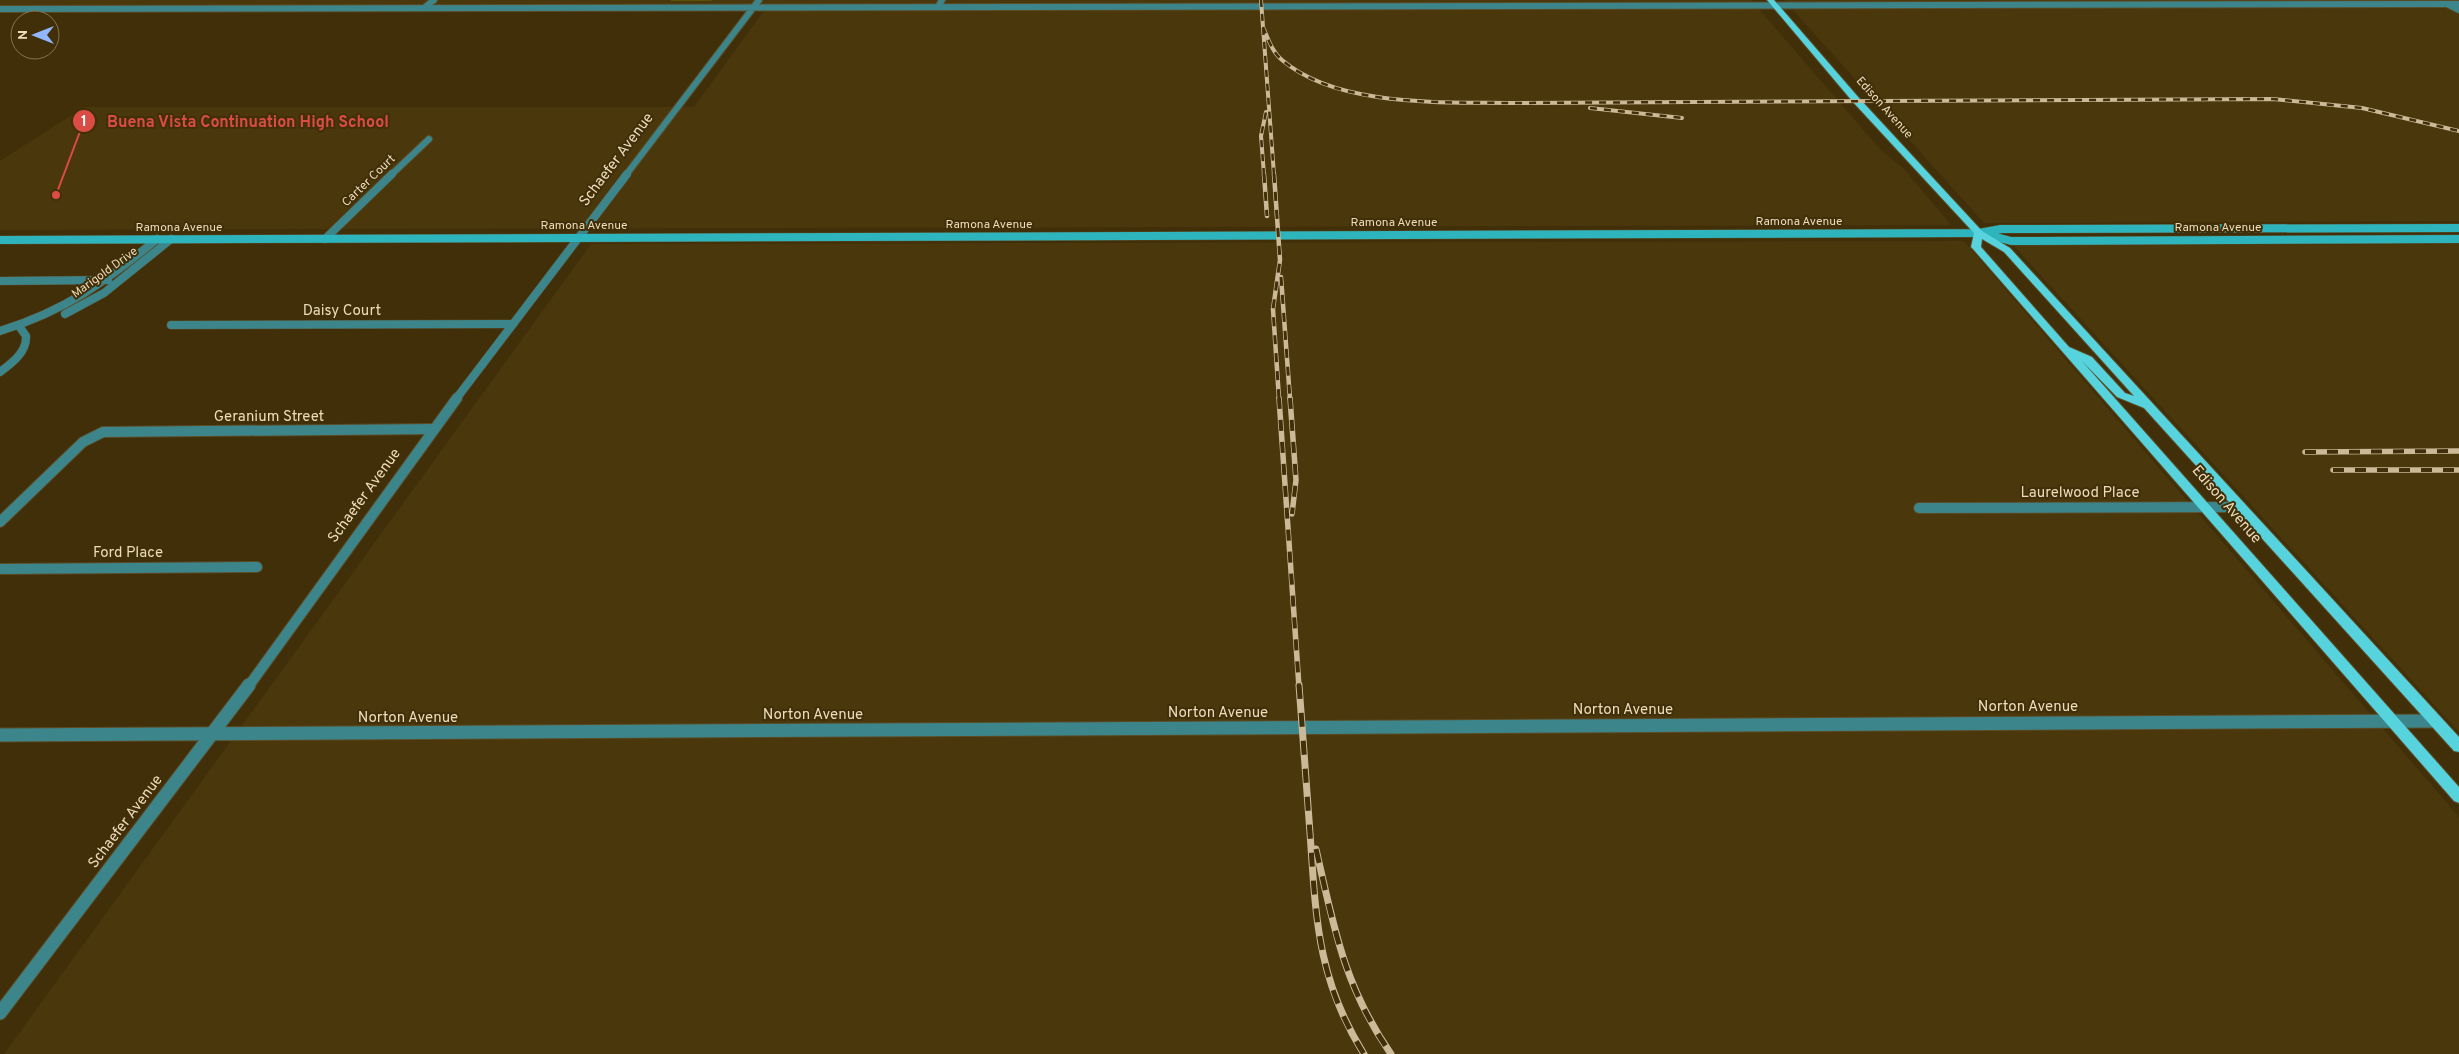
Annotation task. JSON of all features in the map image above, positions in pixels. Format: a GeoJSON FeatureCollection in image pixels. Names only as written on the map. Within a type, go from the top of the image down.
{"type":"FeatureCollection","features":[{"type":"Feature","properties":{"kind":"main road","name":"Edison Avenue"},"geometry":{"type":"LineString","coordinates":[[1772,2],[1856,100],[1979,233],[2006,250],[2459,747]]}},
{"type":"Feature","properties":{"kind":"main road","name":"Ramona Avenue"},"geometry":{"type":"LineString","coordinates":[[0,240],[1979,233],[2000,229],[2459,228]]}},
{"type":"Feature","properties":{"kind":"main road","name":"Edison Avenue"},"geometry":{"type":"LineString","coordinates":[[1979,233],[1976,247],[2459,797]]}},
{"type":"Feature","properties":{"kind":"main road","name":"Ramona Avenue"},"geometry":{"type":"LineString","coordinates":[[1979,233],[2012,241],[2459,238]]}},
{"type":"Feature","properties":{"kind":"main road"},"geometry":{"type":"LineString","coordinates":[[2066,349],[2088,359],[2121,395],[2148,406]]}},
{"type":"Feature","properties":{"kind":"street"},"geometry":{"type":"LineString","coordinates":[[424,8],[434,0]]}},
{"type":"Feature","properties":{"kind":"street","name":"Schaefer Avenue"},"geometry":{"type":"LineString","coordinates":[[0,1013],[213,735],[434,429],[759,0]]}},
{"type":"Feature","properties":{"kind":"street"},"geometry":{"type":"LineString","coordinates":[[938,7],[942,0]]}},
{"type":"Feature","properties":{"kind":"street"},"geometry":{"type":"LineString","coordinates":[[0,9],[753,8],[1772,2],[2459,4]]}},
{"type":"Feature","properties":{"kind":"street"},"geometry":{"type":"LineString","coordinates":[[2447,4],[2459,10]]}},
{"type":"Feature","properties":{"kind":"street","name":"Carter Court"},"geometry":{"type":"LineString","coordinates":[[325,239],[429,139]]}},
{"type":"Feature","properties":{"kind":"street","name":"Marigold Drive"},"geometry":{"type":"LineString","coordinates":[[20,328],[65,308],[108,280],[157,239]]}},
{"type":"Feature","properties":{"kind":"street","name":"Marigold Drive"},"geometry":{"type":"LineString","coordinates":[[20,328],[68,313],[91,301],[117,283],[170,239]]}},
{"type":"Feature","properties":{"kind":"street"},"geometry":{"type":"LineString","coordinates":[[0,281],[108,280]]}},
{"type":"Feature","properties":{"kind":"street","name":"Daisy Court"},"geometry":{"type":"LineString","coordinates":[[171,325],[513,324]]}},
{"type":"Feature","properties":{"kind":"street"},"geometry":{"type":"LineString","coordinates":[[0,331],[20,328],[26,337],[26,344],[12,362],[0,372]]}},
{"type":"Feature","properties":{"kind":"street","name":"Geranium Street"},"geometry":{"type":"LineString","coordinates":[[0,522],[83,442],[103,432],[434,429]]}},
{"type":"Feature","properties":{"kind":"street","name":"Laurelwood Place"},"geometry":{"type":"LineString","coordinates":[[1919,508],[2241,507]]}},
{"type":"Feature","properties":{"kind":"street","name":"Ford Place"},"geometry":{"type":"LineString","coordinates":[[0,569],[257,567]]}},
{"type":"Feature","properties":{"kind":"street","name":"Norton Avenue"},"geometry":{"type":"LineString","coordinates":[[0,735],[2435,721]]}},
{"type":"Feature","properties":{"kind":"shaded area"},"geometry":{"type":"Polygon","coordinates":[[[0,0],[1751,0],[1880,149],[1904,169],[1951,225],[0,230],[0,161],[84,107],[694,107],[769,4],[0,7],[0,0]]]}},
{"type":"Feature","properties":{"kind":"shaded area"},"geometry":{"type":"Polygon","coordinates":[[[1784,0],[2459,0],[2459,221],[1984,223],[1784,0]]]}},
{"type":"Feature","properties":{"kind":"shaded area"},"geometry":{"type":"Polygon","coordinates":[[[1964,241],[2459,817],[2459,1054],[4,1054],[591,244],[1964,241]]]}},
{"type":"Feature","properties":{"kind":"shaded area"},"geometry":{"type":"Polygon","coordinates":[[[2459,244],[2459,732],[2013,245],[2459,244]]]}},
{"type":"Feature","properties":{"kind":"railway"},"geometry":{"type":"LineString","coordinates":[[1261,0],[1263,27]]}},
{"type":"Feature","properties":{"kind":"railway"},"geometry":{"type":"LineString","coordinates":[[1263,27],[1279,57],[1305,75],[1331,86],[1360,94],[1391,99],[1510,103],[2273,99],[2362,108],[2459,131]]}},
{"type":"Feature","properties":{"kind":"railway"},"geometry":{"type":"LineString","coordinates":[[1263,27],[1274,175]]}},
{"type":"Feature","properties":{"kind":"railway"},"geometry":{"type":"LineString","coordinates":[[1590,108],[1682,118]]}},
{"type":"Feature","properties":{"kind":"railway"},"geometry":{"type":"LineString","coordinates":[[1264,175],[1261,136],[1266,112]]}},
{"type":"Feature","properties":{"kind":"railway"},"geometry":{"type":"LineString","coordinates":[[1264,174],[1267,216]]}},
{"type":"Feature","properties":{"kind":"railway"},"geometry":{"type":"LineString","coordinates":[[1274,174],[1280,260],[1273,309],[1279,399]]}},
{"type":"Feature","properties":{"kind":"railway"},"geometry":{"type":"LineString","coordinates":[[1281,277],[1290,399]]}},
{"type":"Feature","properties":{"kind":"railway"},"geometry":{"type":"LineString","coordinates":[[1279,398],[1299,687]]}},
{"type":"Feature","properties":{"kind":"railway"},"geometry":{"type":"LineString","coordinates":[[1290,398],[1296,480],[1292,514]]}},
{"type":"Feature","properties":{"kind":"railway"},"geometry":{"type":"LineString","coordinates":[[2305,452],[2459,451]]}},
{"type":"Feature","properties":{"kind":"railway"},"geometry":{"type":"LineString","coordinates":[[2333,470],[2459,470]]}},
{"type":"Feature","properties":{"kind":"railway"},"geometry":{"type":"LineString","coordinates":[[1299,685],[1317,921],[1328,974],[1337,1000],[1348,1026],[1364,1054]]}},
{"type":"Feature","properties":{"kind":"railway"},"geometry":{"type":"LineString","coordinates":[[1316,849],[1335,931],[1351,980],[1375,1029],[1391,1054]]}},
{"type":"Feature","properties":{"kind":"place","name":"Buena Vista Continuation High School"},"geometry":{"type":"Point","coordinates":[56,195]}}]}
